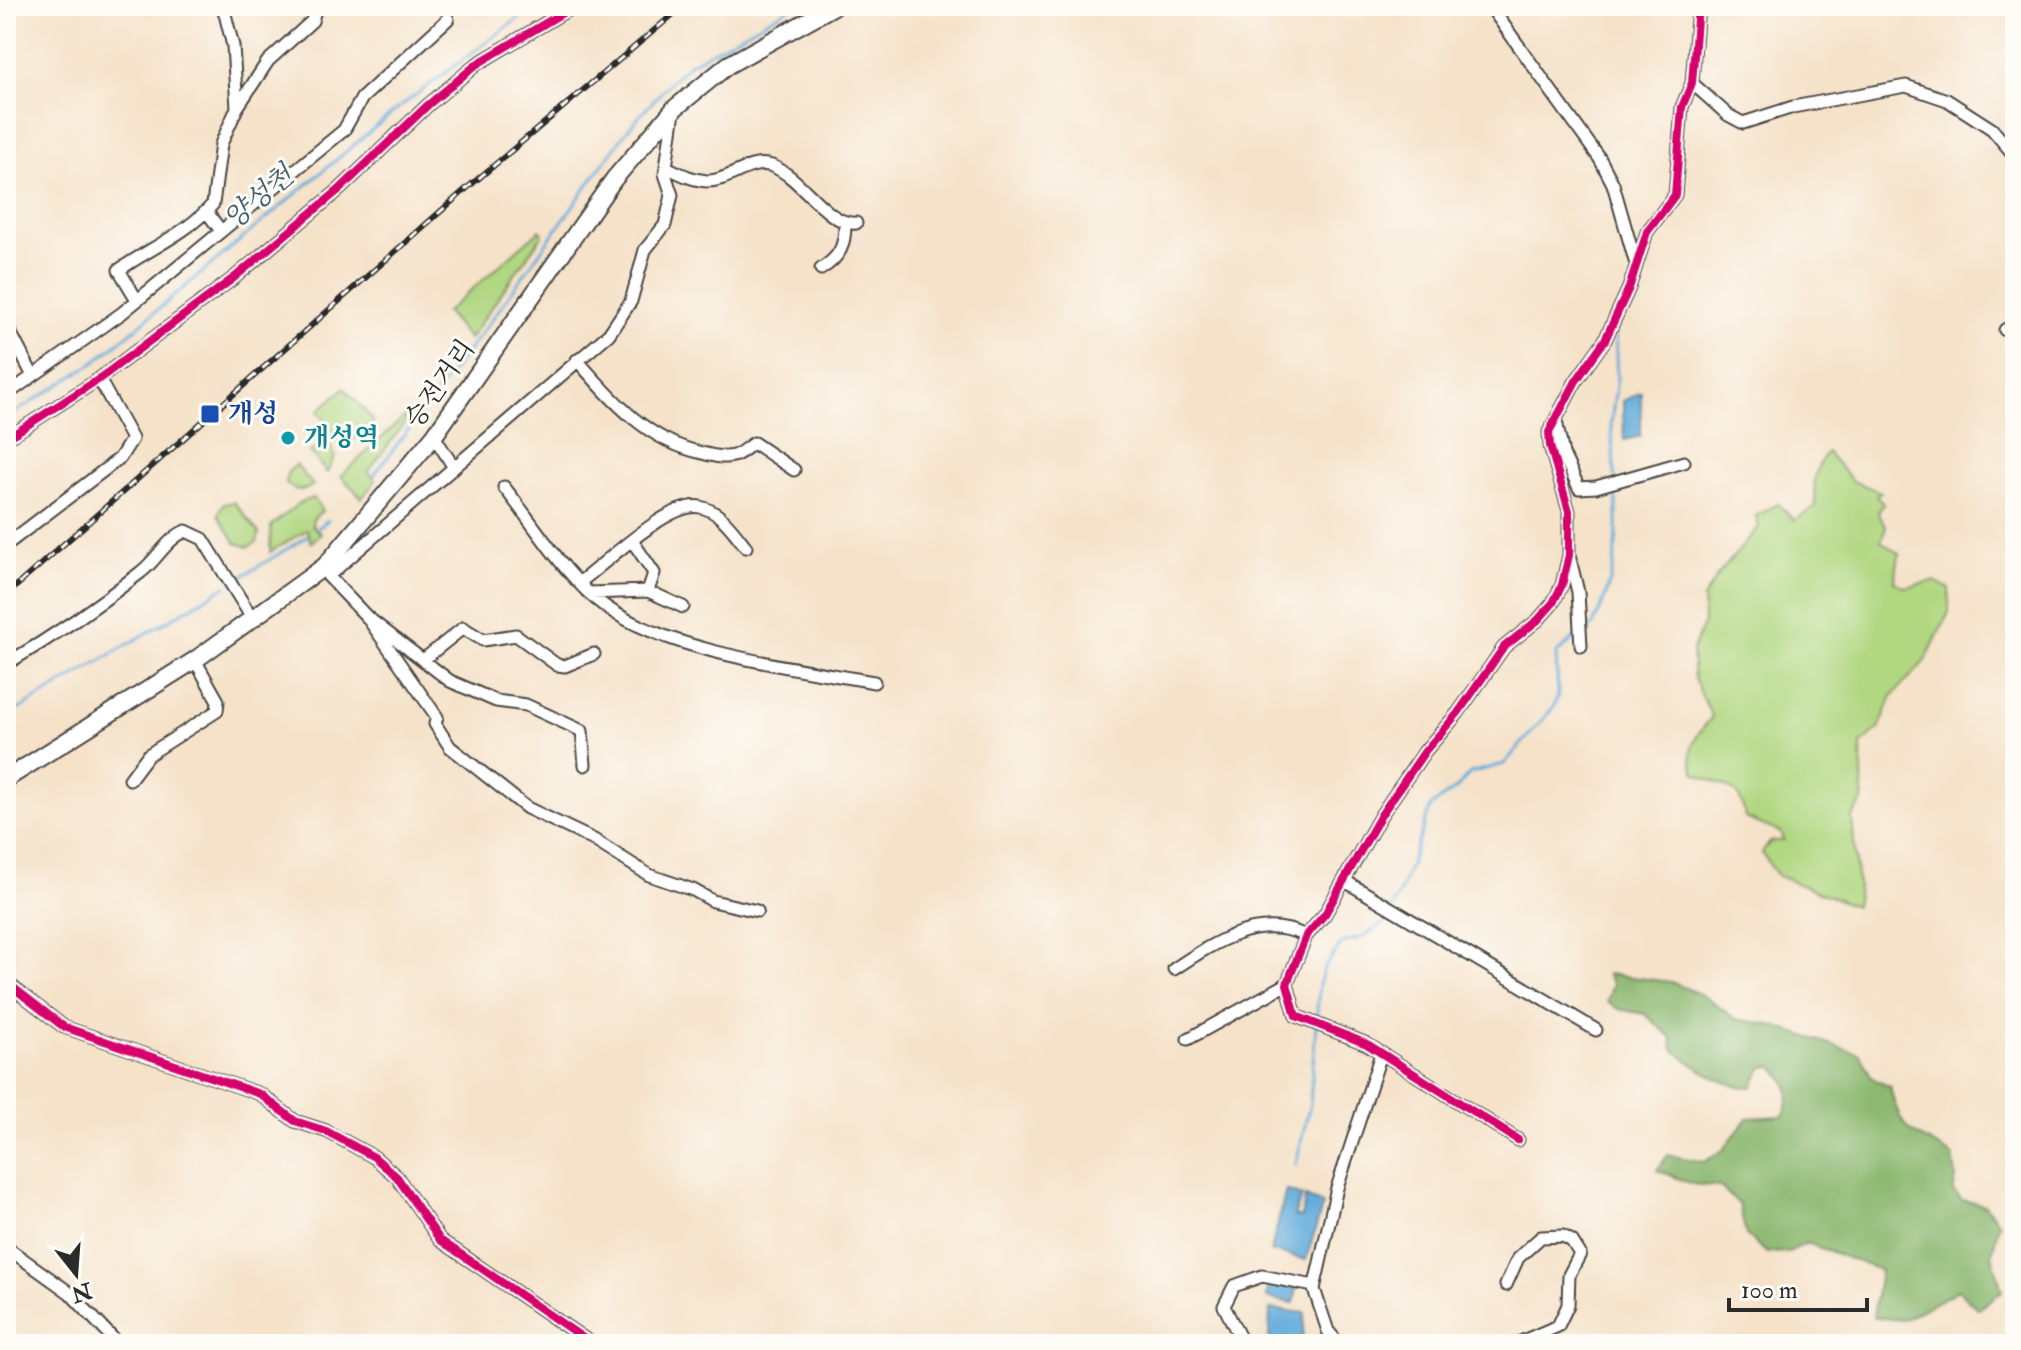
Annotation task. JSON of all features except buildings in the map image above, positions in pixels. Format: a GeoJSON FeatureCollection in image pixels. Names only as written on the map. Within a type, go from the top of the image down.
{"type":"FeatureCollection","features":[{"type":"Feature","properties":{"kind":"main road","name":"승전거리"},"geometry":{"type":"LineString","coordinates":[[6,779],[195,660],[327,571],[434,436],[614,179],[675,108],[728,65],[834,6]]}},
{"type":"Feature","properties":{"kind":"street"},"geometry":{"type":"LineString","coordinates":[[223,6],[233,46],[237,108]]}},
{"type":"Feature","properties":{"kind":"street"},"geometry":{"type":"LineString","coordinates":[[137,300],[119,270],[148,250],[166,245],[213,204],[221,144],[237,108],[268,61],[312,21],[316,6]]}},
{"type":"Feature","properties":{"kind":"street"},"geometry":{"type":"LineString","coordinates":[[1490,6],[1600,159],[1613,184],[1635,262]]}},
{"type":"Feature","properties":{"kind":"street"},"geometry":{"type":"LineString","coordinates":[[1579,639],[1578,592],[1569,555],[1569,511],[1550,446],[1549,432],[1592,355],[1605,340],[1629,288],[1647,232],[1675,195],[1682,107],[1692,83],[1698,6]]}},
{"type":"Feature","properties":{"kind":"street"},"geometry":{"type":"LineString","coordinates":[[6,439],[99,379],[235,277],[340,189],[428,105],[477,64],[566,8]]}},
{"type":"Feature","properties":{"kind":"street"},"geometry":{"type":"LineString","coordinates":[[6,395],[137,300],[344,130],[362,98],[448,19]]}},
{"type":"Feature","properties":{"kind":"street"},"geometry":{"type":"LineString","coordinates":[[1692,83],[1728,115],[1743,123],[1793,107],[1906,86],[1947,100],[1992,129],[2015,156]]}},
{"type":"Feature","properties":{"kind":"street"},"geometry":{"type":"LineString","coordinates":[[675,108],[666,167],[666,182],[672,195],[665,225],[645,250],[631,301],[609,334],[327,571],[367,617],[437,717],[435,724],[450,747],[478,772],[527,808],[594,840],[649,875],[693,890],[713,901],[757,911]]}},
{"type":"Feature","properties":{"kind":"street"},"geometry":{"type":"LineString","coordinates":[[666,167],[709,181],[751,166],[769,165],[804,187],[833,217],[850,223],[839,255],[821,269]]}},
{"type":"Feature","properties":{"kind":"street"},"geometry":{"type":"LineString","coordinates":[[207,212],[221,231]]}},
{"type":"Feature","properties":{"kind":"street"},"geometry":{"type":"LineString","coordinates":[[6,324],[33,376]]}},
{"type":"Feature","properties":{"kind":"street"},"geometry":{"type":"LineString","coordinates":[[577,360],[615,403],[649,432],[688,450],[722,457],[733,456],[754,443],[794,470]]}},
{"type":"Feature","properties":{"kind":"street"},"geometry":{"type":"LineString","coordinates":[[6,545],[120,458],[132,439],[99,379]]}},
{"type":"Feature","properties":{"kind":"street"},"geometry":{"type":"LineString","coordinates":[[1556,416],[1559,442],[1574,483],[1586,489],[1684,462]]}},
{"type":"Feature","properties":{"kind":"street"},"geometry":{"type":"LineString","coordinates":[[434,436],[453,466]]}},
{"type":"Feature","properties":{"kind":"street"},"geometry":{"type":"LineString","coordinates":[[504,487],[589,593],[629,620],[701,648],[874,682]]}},
{"type":"Feature","properties":{"kind":"street"},"geometry":{"type":"LineString","coordinates":[[580,582],[676,510],[699,507],[726,522],[746,547]]}},
{"type":"Feature","properties":{"kind":"street"},"geometry":{"type":"LineString","coordinates":[[6,664],[94,609],[156,560],[177,534],[186,531],[203,539],[254,621]]}},
{"type":"Feature","properties":{"kind":"street"},"geometry":{"type":"LineString","coordinates":[[633,542],[654,573],[648,591]]}},
{"type":"Feature","properties":{"kind":"street"},"geometry":{"type":"LineString","coordinates":[[1518,1140],[1367,1044],[1296,1016],[1287,984],[1306,936],[1345,881],[1381,815],[1504,647],[1538,620],[1553,603],[1569,555]]}},
{"type":"Feature","properties":{"kind":"street"},"geometry":{"type":"LineString","coordinates":[[589,593],[648,591],[683,607]]}},
{"type":"Feature","properties":{"kind":"street"},"geometry":{"type":"LineString","coordinates":[[367,617],[450,681],[496,701],[526,705],[582,731],[585,765]]}},
{"type":"Feature","properties":{"kind":"street"},"geometry":{"type":"LineString","coordinates":[[423,660],[463,628],[483,640],[516,635],[557,665],[565,666],[594,654]]}},
{"type":"Feature","properties":{"kind":"street"},"geometry":{"type":"LineString","coordinates":[[130,779],[148,755],[217,711],[218,701],[195,660]]}},
{"type":"Feature","properties":{"kind":"street"},"geometry":{"type":"LineString","coordinates":[[1345,881],[1596,1030]]}},
{"type":"Feature","properties":{"kind":"street"},"geometry":{"type":"LineString","coordinates":[[1174,969],[1218,942],[1253,928],[1271,926],[1306,936]]}},
{"type":"Feature","properties":{"kind":"street"},"geometry":{"type":"LineString","coordinates":[[6,982],[64,1027],[260,1094],[295,1121],[326,1131],[374,1157],[397,1177],[440,1240],[592,1344]]}},
{"type":"Feature","properties":{"kind":"street"},"geometry":{"type":"LineString","coordinates":[[1188,1039],[1287,984]]}},
{"type":"Feature","properties":{"kind":"street"},"geometry":{"type":"LineString","coordinates":[[1339,1344],[1328,1331],[1314,1286],[1337,1188],[1381,1054]]}},
{"type":"Feature","properties":{"kind":"street"},"geometry":{"type":"LineString","coordinates":[[1506,1285],[1518,1258],[1541,1237],[1563,1236],[1578,1248],[1580,1254],[1567,1282],[1568,1305],[1558,1326],[1516,1344]]}},
{"type":"Feature","properties":{"kind":"street"},"geometry":{"type":"LineString","coordinates":[[6,1247],[70,1293],[118,1344]]}},
{"type":"Feature","properties":{"kind":"street"},"geometry":{"type":"LineString","coordinates":[[1243,1344],[1224,1306],[1234,1286],[1262,1276],[1314,1286]]}},
{"type":"Feature","properties":{"kind":"green space"},"geometry":{"type":"Polygon","coordinates":[[[540,230],[543,234],[469,339],[446,312],[540,230]]]}},
{"type":"Feature","properties":{"kind":"green space"},"geometry":{"type":"Polygon","coordinates":[[[344,388],[374,421],[344,448],[318,411],[344,388]]]}},
{"type":"Feature","properties":{"kind":"green space"},"geometry":{"type":"Polygon","coordinates":[[[404,417],[407,420],[368,472],[376,480],[362,498],[341,476],[404,417]]]}},
{"type":"Feature","properties":{"kind":"green space"},"geometry":{"type":"Polygon","coordinates":[[[324,443],[330,445],[335,456],[327,473],[310,452],[324,443]]]}},
{"type":"Feature","properties":{"kind":"green space"},"geometry":{"type":"Polygon","coordinates":[[[1827,452],[1852,481],[1881,492],[1876,496],[1883,504],[1878,512],[1886,527],[1881,541],[1899,554],[1895,582],[1905,587],[1935,581],[1949,589],[1949,612],[1925,661],[1892,696],[1879,729],[1861,744],[1863,799],[1852,818],[1858,887],[1855,906],[1778,876],[1762,853],[1770,842],[1785,840],[1780,832],[1745,818],[1743,806],[1735,792],[1695,773],[1691,756],[1693,742],[1712,717],[1694,679],[1692,652],[1704,622],[1703,599],[1716,577],[1759,527],[1756,516],[1778,504],[1794,520],[1816,507],[1815,478],[1827,452]]]}},
{"type":"Feature","properties":{"kind":"green space"},"geometry":{"type":"Polygon","coordinates":[[[296,465],[313,485],[300,490],[286,483],[287,473],[296,465]]]}},
{"type":"Feature","properties":{"kind":"green space"},"geometry":{"type":"Polygon","coordinates":[[[314,498],[322,511],[313,519],[312,525],[321,534],[311,542],[307,530],[270,552],[271,526],[301,502],[314,498]]]}},
{"type":"Feature","properties":{"kind":"green space"},"geometry":{"type":"Polygon","coordinates":[[[234,502],[259,533],[257,542],[248,547],[236,543],[218,515],[223,504],[234,502]]]}},
{"type":"Feature","properties":{"kind":"green space"},"geometry":{"type":"Polygon","coordinates":[[[1607,974],[1671,982],[1702,995],[1736,1019],[1771,1025],[1860,1054],[1872,1078],[1890,1087],[1905,1125],[1953,1156],[1956,1178],[1953,1192],[1962,1200],[1985,1205],[1999,1223],[1992,1254],[2002,1291],[1978,1309],[1958,1290],[1903,1320],[1873,1317],[1880,1270],[1807,1243],[1788,1252],[1767,1253],[1746,1235],[1739,1204],[1720,1187],[1693,1184],[1657,1170],[1668,1155],[1704,1162],[1723,1150],[1747,1118],[1783,1116],[1788,1090],[1773,1066],[1763,1067],[1752,1087],[1730,1084],[1701,1070],[1673,1050],[1672,1038],[1645,1014],[1618,1009],[1607,1001],[1613,985],[1607,974]]]}},
{"type":"Feature","properties":{"kind":"water"},"geometry":{"type":"Polygon","coordinates":[[[1641,392],[1641,436],[1624,440],[1623,401],[1641,392]]]}},
{"type":"Feature","properties":{"kind":"water"},"geometry":{"type":"Polygon","coordinates":[[[1286,1190],[1302,1196],[1294,1216],[1302,1218],[1305,1197],[1323,1204],[1306,1260],[1271,1251],[1286,1190]]]}},
{"type":"Feature","properties":{"kind":"water"},"geometry":{"type":"Polygon","coordinates":[[[1269,1282],[1297,1288],[1294,1303],[1267,1298],[1269,1282]]]}},
{"type":"Feature","properties":{"kind":"water"},"geometry":{"type":"Polygon","coordinates":[[[1270,1309],[1305,1313],[1302,1341],[1269,1340],[1270,1309]]]}},
{"type":"Feature","properties":{"kind":"waterway","name":"양성천"},"geometry":{"type":"LineString","coordinates":[[6,418],[94,363],[397,109],[535,6]]}},
{"type":"Feature","properties":{"kind":"waterway"},"geometry":{"type":"LineString","coordinates":[[374,475],[495,315],[628,129],[691,63],[793,6]]}},
{"type":"Feature","properties":{"kind":"waterway"},"geometry":{"type":"LineString","coordinates":[[1615,330],[1617,378],[1611,424],[1615,477]]}},
{"type":"Feature","properties":{"kind":"waterway"},"geometry":{"type":"LineString","coordinates":[[1584,630],[1592,627],[1600,610],[1615,558],[1615,484]]}},
{"type":"Feature","properties":{"kind":"waterway"},"geometry":{"type":"LineString","coordinates":[[318,528],[328,520]]}},
{"type":"Feature","properties":{"kind":"waterway"},"geometry":{"type":"LineString","coordinates":[[233,582],[308,536]]}},
{"type":"Feature","properties":{"kind":"waterway"},"geometry":{"type":"LineString","coordinates":[[6,717],[226,586]]}},
{"type":"Feature","properties":{"kind":"waterway"},"geometry":{"type":"LineString","coordinates":[[1296,1164],[1310,1103],[1319,985],[1324,968],[1342,943],[1363,937],[1383,924],[1401,890],[1431,806],[1456,789],[1470,773],[1504,764],[1552,709],[1558,696],[1556,654],[1575,638]]}},
{"type":"Feature","properties":{"kind":"railway"},"geometry":{"type":"LineString","coordinates":[[6,595],[466,189],[683,6]]}},
{"type":"Feature","properties":{"kind":"cycle path"},"geometry":{"type":"LineString","coordinates":[[6,439],[99,379],[235,277],[340,189],[428,105],[477,64],[574,6]]}},
{"type":"Feature","properties":{"kind":"cycle path"},"geometry":{"type":"LineString","coordinates":[[1518,1140],[1367,1044],[1296,1016],[1287,984],[1306,936],[1325,914],[1381,815],[1425,751],[1458,713],[1504,647],[1538,620],[1553,603],[1562,585],[1569,555],[1569,511],[1550,446],[1549,432],[1576,381],[1605,340],[1629,288],[1647,232],[1675,195],[1682,107],[1692,83],[1698,6]]}},
{"type":"Feature","properties":{"kind":"cycle path"},"geometry":{"type":"LineString","coordinates":[[6,982],[64,1027],[260,1094],[295,1121],[326,1131],[374,1157],[397,1177],[440,1240],[592,1344]]}},
{"type":"Feature","properties":{"kind":"place","name":"개성"},"geometry":{"type":"Point","coordinates":[210,414]}},
{"type":"Feature","properties":{"kind":"place","name":"개성역"},"geometry":{"type":"Point","coordinates":[288,438]}}]}
